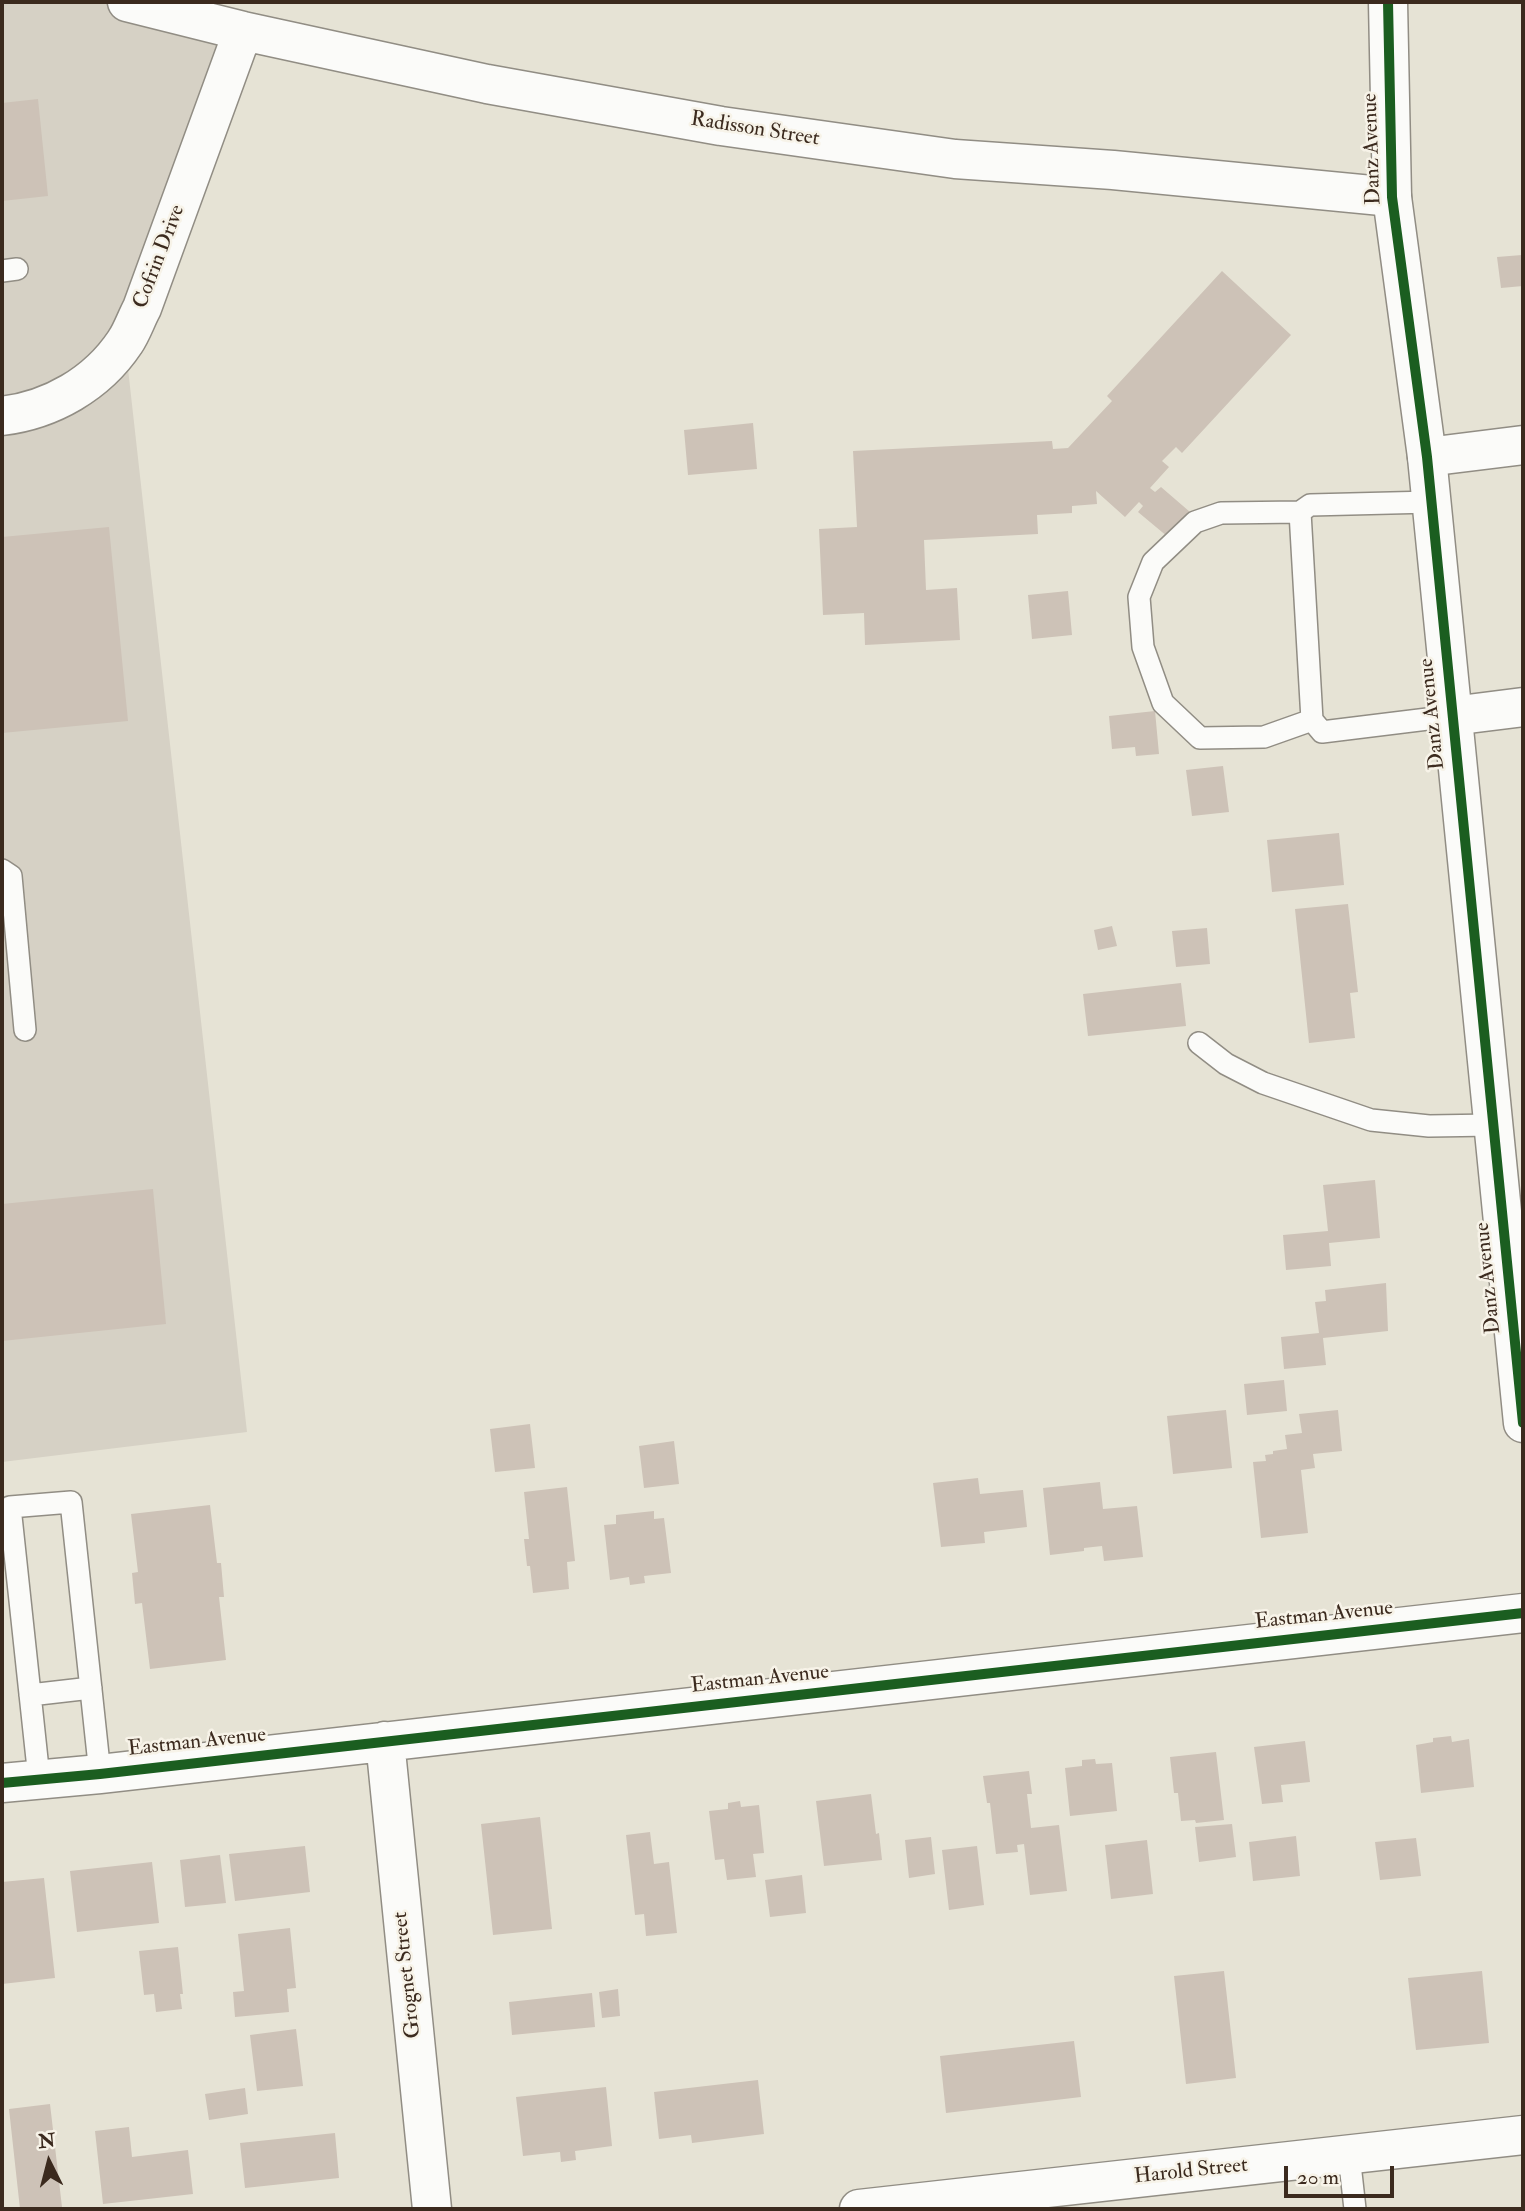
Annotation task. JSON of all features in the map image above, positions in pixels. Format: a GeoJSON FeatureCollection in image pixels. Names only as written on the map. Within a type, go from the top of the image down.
{"type":"FeatureCollection","features":[{"type":"Feature","properties":{"kind":"street","name":"Radisson Street"},"geometry":{"type":"LineString","coordinates":[[127,2],[243,31],[486,83],[734,128],[956,159],[1113,170],[1392,197]]}},
{"type":"Feature","properties":{"kind":"street","name":"Danz Avenue"},"geometry":{"type":"LineString","coordinates":[[1388,2],[1392,197],[1427,457],[1523,1423]]}},
{"type":"Feature","properties":{"kind":"street","name":"Cofrin Drive"},"geometry":{"type":"LineString","coordinates":[[2,416],[23,413],[62,399],[97,374],[125,342],[142,308],[243,31]]}},
{"type":"Feature","properties":{"kind":"street"},"geometry":{"type":"LineString","coordinates":[[1427,457],[1523,444]]}},
{"type":"Feature","properties":{"kind":"street"},"geometry":{"type":"LineString","coordinates":[[1452,716],[1523,707]]}},
{"type":"Feature","properties":{"kind":"street","name":"Eastman Avenue"},"geometry":{"type":"LineString","coordinates":[[2,1783],[1523,1613]]}},
{"type":"Feature","properties":{"kind":"street","name":"Grognet Street"},"geometry":{"type":"LineString","coordinates":[[385,1741],[432,2209]]}},
{"type":"Feature","properties":{"kind":"street","name":"Harold Street"},"geometry":{"type":"LineString","coordinates":[[859,2209],[1523,2135]]}},
{"type":"Feature","properties":{"kind":"lane"},"geometry":{"type":"LineString","coordinates":[[1312,720],[1264,737],[1200,738],[1163,703],[1143,647],[1139,597],[1153,562],[1195,522],[1220,513],[1300,512],[1310,505],[1431,502]]}},
{"type":"Feature","properties":{"kind":"lane"},"geometry":{"type":"LineString","coordinates":[[1300,512],[1312,720],[1322,733],[1452,716]]}},
{"type":"Feature","properties":{"kind":"lane"},"geometry":{"type":"LineString","coordinates":[[2,870],[11,876],[25,1030]]}},
{"type":"Feature","properties":{"kind":"lane"},"geometry":{"type":"LineString","coordinates":[[1199,1043],[1226,1064],[1263,1083],[1371,1120],[1429,1126],[1493,1125]]}},
{"type":"Feature","properties":{"kind":"lane"},"geometry":{"type":"LineString","coordinates":[[39,1778],[10,1507],[71,1502],[100,1774]]}},
{"type":"Feature","properties":{"kind":"lane"},"geometry":{"type":"LineString","coordinates":[[30,1695],[91,1688]]}},
{"type":"Feature","properties":{"kind":"lane"},"geometry":{"type":"LineString","coordinates":[[1349,2155],[1354,2209]]}},
{"type":"Feature","properties":{"kind":"shaded area"},"geometry":{"type":"Polygon","coordinates":[[[2,2],[127,2],[243,31],[125,342],[247,1432],[2,1462],[2,2]]]}},
{"type":"Feature","properties":{"kind":"building"},"geometry":{"type":"Polygon","coordinates":[[[38,99],[48,196],[2,201],[2,103],[38,99]]]}},
{"type":"Feature","properties":{"kind":"building"},"geometry":{"type":"Polygon","coordinates":[[[1522,255],[1523,286],[1501,288],[1497,257],[1522,255]]]}},
{"type":"Feature","properties":{"kind":"building"},"geometry":{"type":"Polygon","coordinates":[[[1222,271],[1291,335],[1182,453],[1176,447],[1162,461],[1169,467],[1150,488],[1155,492],[1161,487],[1190,512],[1168,537],[1138,512],[1143,506],[1139,502],[1125,517],[1096,491],[1097,504],[1072,506],[1072,513],[1037,515],[1038,534],[924,540],[926,590],[957,588],[960,640],[865,645],[864,613],[823,615],[819,529],[857,527],[853,451],[1052,441],[1053,449],[1068,448],[1112,401],[1107,396],[1222,271]]]}},
{"type":"Feature","properties":{"kind":"building"},"geometry":{"type":"Polygon","coordinates":[[[753,423],[757,469],[688,475],[684,430],[753,423]]]}},
{"type":"Feature","properties":{"kind":"building"},"geometry":{"type":"Polygon","coordinates":[[[109,527],[128,721],[2,733],[2,537],[109,527]]]}},
{"type":"Feature","properties":{"kind":"building"},"geometry":{"type":"Polygon","coordinates":[[[1068,591],[1072,635],[1032,639],[1028,595],[1068,591]]]}},
{"type":"Feature","properties":{"kind":"building"},"geometry":{"type":"Polygon","coordinates":[[[1155,711],[1159,754],[1136,756],[1135,747],[1112,749],[1109,716],[1155,711]]]}},
{"type":"Feature","properties":{"kind":"building"},"geometry":{"type":"Polygon","coordinates":[[[1223,766],[1229,812],[1192,816],[1186,770],[1223,766]]]}},
{"type":"Feature","properties":{"kind":"building"},"geometry":{"type":"Polygon","coordinates":[[[1339,833],[1344,885],[1272,892],[1267,840],[1339,833]]]}},
{"type":"Feature","properties":{"kind":"building"},"geometry":{"type":"Polygon","coordinates":[[[1348,904],[1358,992],[1350,993],[1355,1038],[1309,1043],[1295,909],[1348,904]]]}},
{"type":"Feature","properties":{"kind":"building"},"geometry":{"type":"Polygon","coordinates":[[[1112,926],[1117,946],[1098,950],[1094,930],[1112,926]]]}},
{"type":"Feature","properties":{"kind":"building"},"geometry":{"type":"Polygon","coordinates":[[[1207,928],[1210,964],[1176,967],[1172,931],[1207,928]]]}},
{"type":"Feature","properties":{"kind":"building"},"geometry":{"type":"Polygon","coordinates":[[[1181,983],[1186,1026],[1088,1036],[1083,994],[1181,983]]]}},
{"type":"Feature","properties":{"kind":"building"},"geometry":{"type":"Polygon","coordinates":[[[1375,1180],[1380,1238],[1329,1243],[1331,1266],[1286,1270],[1283,1235],[1328,1231],[1323,1185],[1375,1180]]]}},
{"type":"Feature","properties":{"kind":"building"},"geometry":{"type":"Polygon","coordinates":[[[153,1189],[166,1324],[2,1341],[2,1204],[153,1189]]]}},
{"type":"Feature","properties":{"kind":"building"},"geometry":{"type":"Polygon","coordinates":[[[1386,1283],[1388,1331],[1323,1338],[1326,1365],[1284,1369],[1281,1337],[1319,1333],[1315,1302],[1326,1301],[1325,1290],[1386,1283]]]}},
{"type":"Feature","properties":{"kind":"building"},"geometry":{"type":"Polygon","coordinates":[[[1284,1380],[1287,1411],[1247,1415],[1244,1384],[1284,1380]]]}},
{"type":"Feature","properties":{"kind":"building"},"geometry":{"type":"Polygon","coordinates":[[[1226,1410],[1232,1468],[1173,1474],[1167,1416],[1226,1410]]]}},
{"type":"Feature","properties":{"kind":"building"},"geometry":{"type":"Polygon","coordinates":[[[1338,1410],[1342,1451],[1313,1454],[1315,1468],[1301,1470],[1308,1533],[1261,1538],[1253,1462],[1266,1461],[1265,1455],[1287,1449],[1285,1435],[1302,1433],[1299,1414],[1338,1410]]]}},
{"type":"Feature","properties":{"kind":"building"},"geometry":{"type":"Polygon","coordinates":[[[530,1424],[535,1468],[495,1472],[490,1429],[530,1424]]]}},
{"type":"Feature","properties":{"kind":"building"},"geometry":{"type":"Polygon","coordinates":[[[674,1441],[679,1484],[644,1488],[639,1446],[674,1441]]]}},
{"type":"Feature","properties":{"kind":"building"},"geometry":{"type":"Polygon","coordinates":[[[978,1478],[980,1494],[1023,1490],[1027,1527],[984,1532],[985,1543],[941,1547],[933,1483],[978,1478]]]}},
{"type":"Feature","properties":{"kind":"building"},"geometry":{"type":"Polygon","coordinates":[[[1100,1482],[1103,1509],[1137,1506],[1143,1557],[1104,1561],[1102,1546],[1050,1555],[1043,1488],[1100,1482]]]}},
{"type":"Feature","properties":{"kind":"building"},"geometry":{"type":"Polygon","coordinates":[[[567,1487],[575,1561],[567,1562],[569,1589],[533,1593],[524,1539],[529,1539],[524,1492],[567,1487]]]}},
{"type":"Feature","properties":{"kind":"building"},"geometry":{"type":"Polygon","coordinates":[[[210,1505],[217,1563],[221,1563],[224,1597],[219,1597],[226,1660],[150,1669],[142,1603],[135,1604],[132,1573],[138,1572],[131,1514],[210,1505]]]}},
{"type":"Feature","properties":{"kind":"building"},"geometry":{"type":"Polygon","coordinates":[[[654,1511],[654,1519],[664,1518],[671,1573],[644,1576],[645,1583],[630,1585],[629,1577],[610,1580],[604,1525],[616,1524],[616,1515],[654,1511]]]}},
{"type":"Feature","properties":{"kind":"building"},"geometry":{"type":"Polygon","coordinates":[[[1451,1736],[1452,1742],[1469,1739],[1474,1787],[1421,1793],[1416,1745],[1433,1742],[1433,1738],[1451,1736]]]}},
{"type":"Feature","properties":{"kind":"building"},"geometry":{"type":"Polygon","coordinates":[[[1305,1741],[1310,1782],[1281,1785],[1283,1802],[1262,1804],[1254,1747],[1305,1741]]]}},
{"type":"Feature","properties":{"kind":"building"},"geometry":{"type":"Polygon","coordinates":[[[1216,1752],[1224,1820],[1196,1823],[1195,1820],[1181,1821],[1178,1793],[1174,1793],[1170,1757],[1216,1752]]]}},
{"type":"Feature","properties":{"kind":"building"},"geometry":{"type":"Polygon","coordinates":[[[1095,1759],[1096,1764],[1112,1763],[1117,1811],[1070,1816],[1065,1768],[1082,1766],[1082,1760],[1095,1759]]]}},
{"type":"Feature","properties":{"kind":"building"},"geometry":{"type":"Polygon","coordinates":[[[1029,1771],[1032,1794],[1027,1794],[1031,1828],[1059,1825],[1067,1891],[1030,1895],[1024,1844],[1017,1845],[1018,1852],[996,1854],[990,1803],[987,1803],[983,1776],[1029,1771]]]}},
{"type":"Feature","properties":{"kind":"building"},"geometry":{"type":"Polygon","coordinates":[[[871,1794],[882,1860],[824,1866],[816,1801],[871,1794]]]}},
{"type":"Feature","properties":{"kind":"building"},"geometry":{"type":"Polygon","coordinates":[[[740,1801],[741,1807],[759,1805],[764,1853],[753,1854],[756,1877],[727,1880],[724,1859],[715,1860],[709,1811],[728,1809],[728,1803],[740,1801]]]}},
{"type":"Feature","properties":{"kind":"building"},"geometry":{"type":"Polygon","coordinates":[[[540,1817],[552,1929],[493,1935],[481,1824],[540,1817]]]}},
{"type":"Feature","properties":{"kind":"building"},"geometry":{"type":"Polygon","coordinates":[[[1232,1824],[1236,1857],[1199,1862],[1195,1827],[1232,1824]]]}},
{"type":"Feature","properties":{"kind":"building"},"geometry":{"type":"Polygon","coordinates":[[[650,1832],[654,1864],[669,1862],[677,1933],[646,1936],[644,1914],[635,1915],[626,1835],[650,1832]]]}},
{"type":"Feature","properties":{"kind":"building"},"geometry":{"type":"Polygon","coordinates":[[[1296,1836],[1300,1876],[1253,1881],[1249,1842],[1296,1836]]]}},
{"type":"Feature","properties":{"kind":"building"},"geometry":{"type":"Polygon","coordinates":[[[931,1837],[935,1874],[909,1878],[905,1840],[931,1837]]]}},
{"type":"Feature","properties":{"kind":"building"},"geometry":{"type":"Polygon","coordinates":[[[1416,1838],[1421,1876],[1380,1880],[1375,1842],[1416,1838]]]}},
{"type":"Feature","properties":{"kind":"building"},"geometry":{"type":"Polygon","coordinates":[[[1147,1840],[1153,1894],[1111,1899],[1105,1845],[1147,1840]]]}},
{"type":"Feature","properties":{"kind":"building"},"geometry":{"type":"Polygon","coordinates":[[[305,1846],[310,1892],[235,1901],[229,1854],[305,1846]]]}},
{"type":"Feature","properties":{"kind":"building"},"geometry":{"type":"Polygon","coordinates":[[[977,1846],[984,1905],[949,1910],[942,1850],[977,1846]]]}},
{"type":"Feature","properties":{"kind":"building"},"geometry":{"type":"Polygon","coordinates":[[[220,1855],[226,1903],[185,1907],[180,1860],[220,1855]]]}},
{"type":"Feature","properties":{"kind":"building"},"geometry":{"type":"Polygon","coordinates":[[[152,1862],[159,1923],[77,1932],[70,1871],[152,1862]]]}},
{"type":"Feature","properties":{"kind":"building"},"geometry":{"type":"Polygon","coordinates":[[[802,1875],[806,1913],[770,1917],[765,1880],[802,1875]]]}},
{"type":"Feature","properties":{"kind":"building"},"geometry":{"type":"Polygon","coordinates":[[[44,1878],[55,1978],[2,1984],[2,1882],[44,1878]]]}},
{"type":"Feature","properties":{"kind":"building"},"geometry":{"type":"Polygon","coordinates":[[[290,1928],[296,1988],[287,1989],[289,2012],[235,2017],[233,1992],[244,1991],[238,1934],[290,1928]]]}},
{"type":"Feature","properties":{"kind":"building"},"geometry":{"type":"Polygon","coordinates":[[[178,1947],[182,2009],[156,2012],[154,1994],[144,1995],[139,1951],[178,1947]]]}},
{"type":"Feature","properties":{"kind":"building"},"geometry":{"type":"Polygon","coordinates":[[[1224,1971],[1236,2078],[1186,2084],[1174,1976],[1224,1971]]]}},
{"type":"Feature","properties":{"kind":"building"},"geometry":{"type":"Polygon","coordinates":[[[1482,1971],[1489,2043],[1416,2050],[1408,1978],[1482,1971]]]}},
{"type":"Feature","properties":{"kind":"building"},"geometry":{"type":"Polygon","coordinates":[[[618,1989],[620,2016],[602,2018],[599,1992],[618,1989]]]}},
{"type":"Feature","properties":{"kind":"building"},"geometry":{"type":"Polygon","coordinates":[[[592,1993],[595,2027],[512,2035],[509,2002],[592,1993]]]}},
{"type":"Feature","properties":{"kind":"building"},"geometry":{"type":"Polygon","coordinates":[[[296,2029],[303,2086],[257,2091],[250,2035],[296,2029]]]}},
{"type":"Feature","properties":{"kind":"building"},"geometry":{"type":"Polygon","coordinates":[[[1074,2041],[1081,2097],[946,2113],[940,2056],[1074,2041]]]}},
{"type":"Feature","properties":{"kind":"building"},"geometry":{"type":"Polygon","coordinates":[[[758,2080],[764,2134],[692,2143],[691,2135],[659,2139],[654,2092],[758,2080]]]}},
{"type":"Feature","properties":{"kind":"building"},"geometry":{"type":"Polygon","coordinates":[[[606,2087],[612,2146],[575,2151],[576,2160],[561,2162],[560,2152],[523,2156],[516,2097],[606,2087]]]}},
{"type":"Feature","properties":{"kind":"building"},"geometry":{"type":"Polygon","coordinates":[[[245,2088],[248,2114],[209,2120],[205,2094],[245,2088]]]}},
{"type":"Feature","properties":{"kind":"building"},"geometry":{"type":"Polygon","coordinates":[[[50,2104],[62,2207],[20,2209],[9,2109],[50,2104]]]}},
{"type":"Feature","properties":{"kind":"building"},"geometry":{"type":"Polygon","coordinates":[[[129,2127],[132,2157],[188,2150],[193,2194],[103,2204],[95,2131],[129,2127]]]}},
{"type":"Feature","properties":{"kind":"building"},"geometry":{"type":"Polygon","coordinates":[[[335,2133],[339,2178],[245,2188],[240,2143],[335,2133]]]}},
{"type":"Feature","properties":{"kind":"cycle path"},"geometry":{"type":"LineString","coordinates":[[1388,2],[1392,197],[1427,457],[1523,1423]]}},
{"type":"Feature","properties":{"kind":"cycle path"},"geometry":{"type":"LineString","coordinates":[[2,1783],[1523,1613]]}}]}
